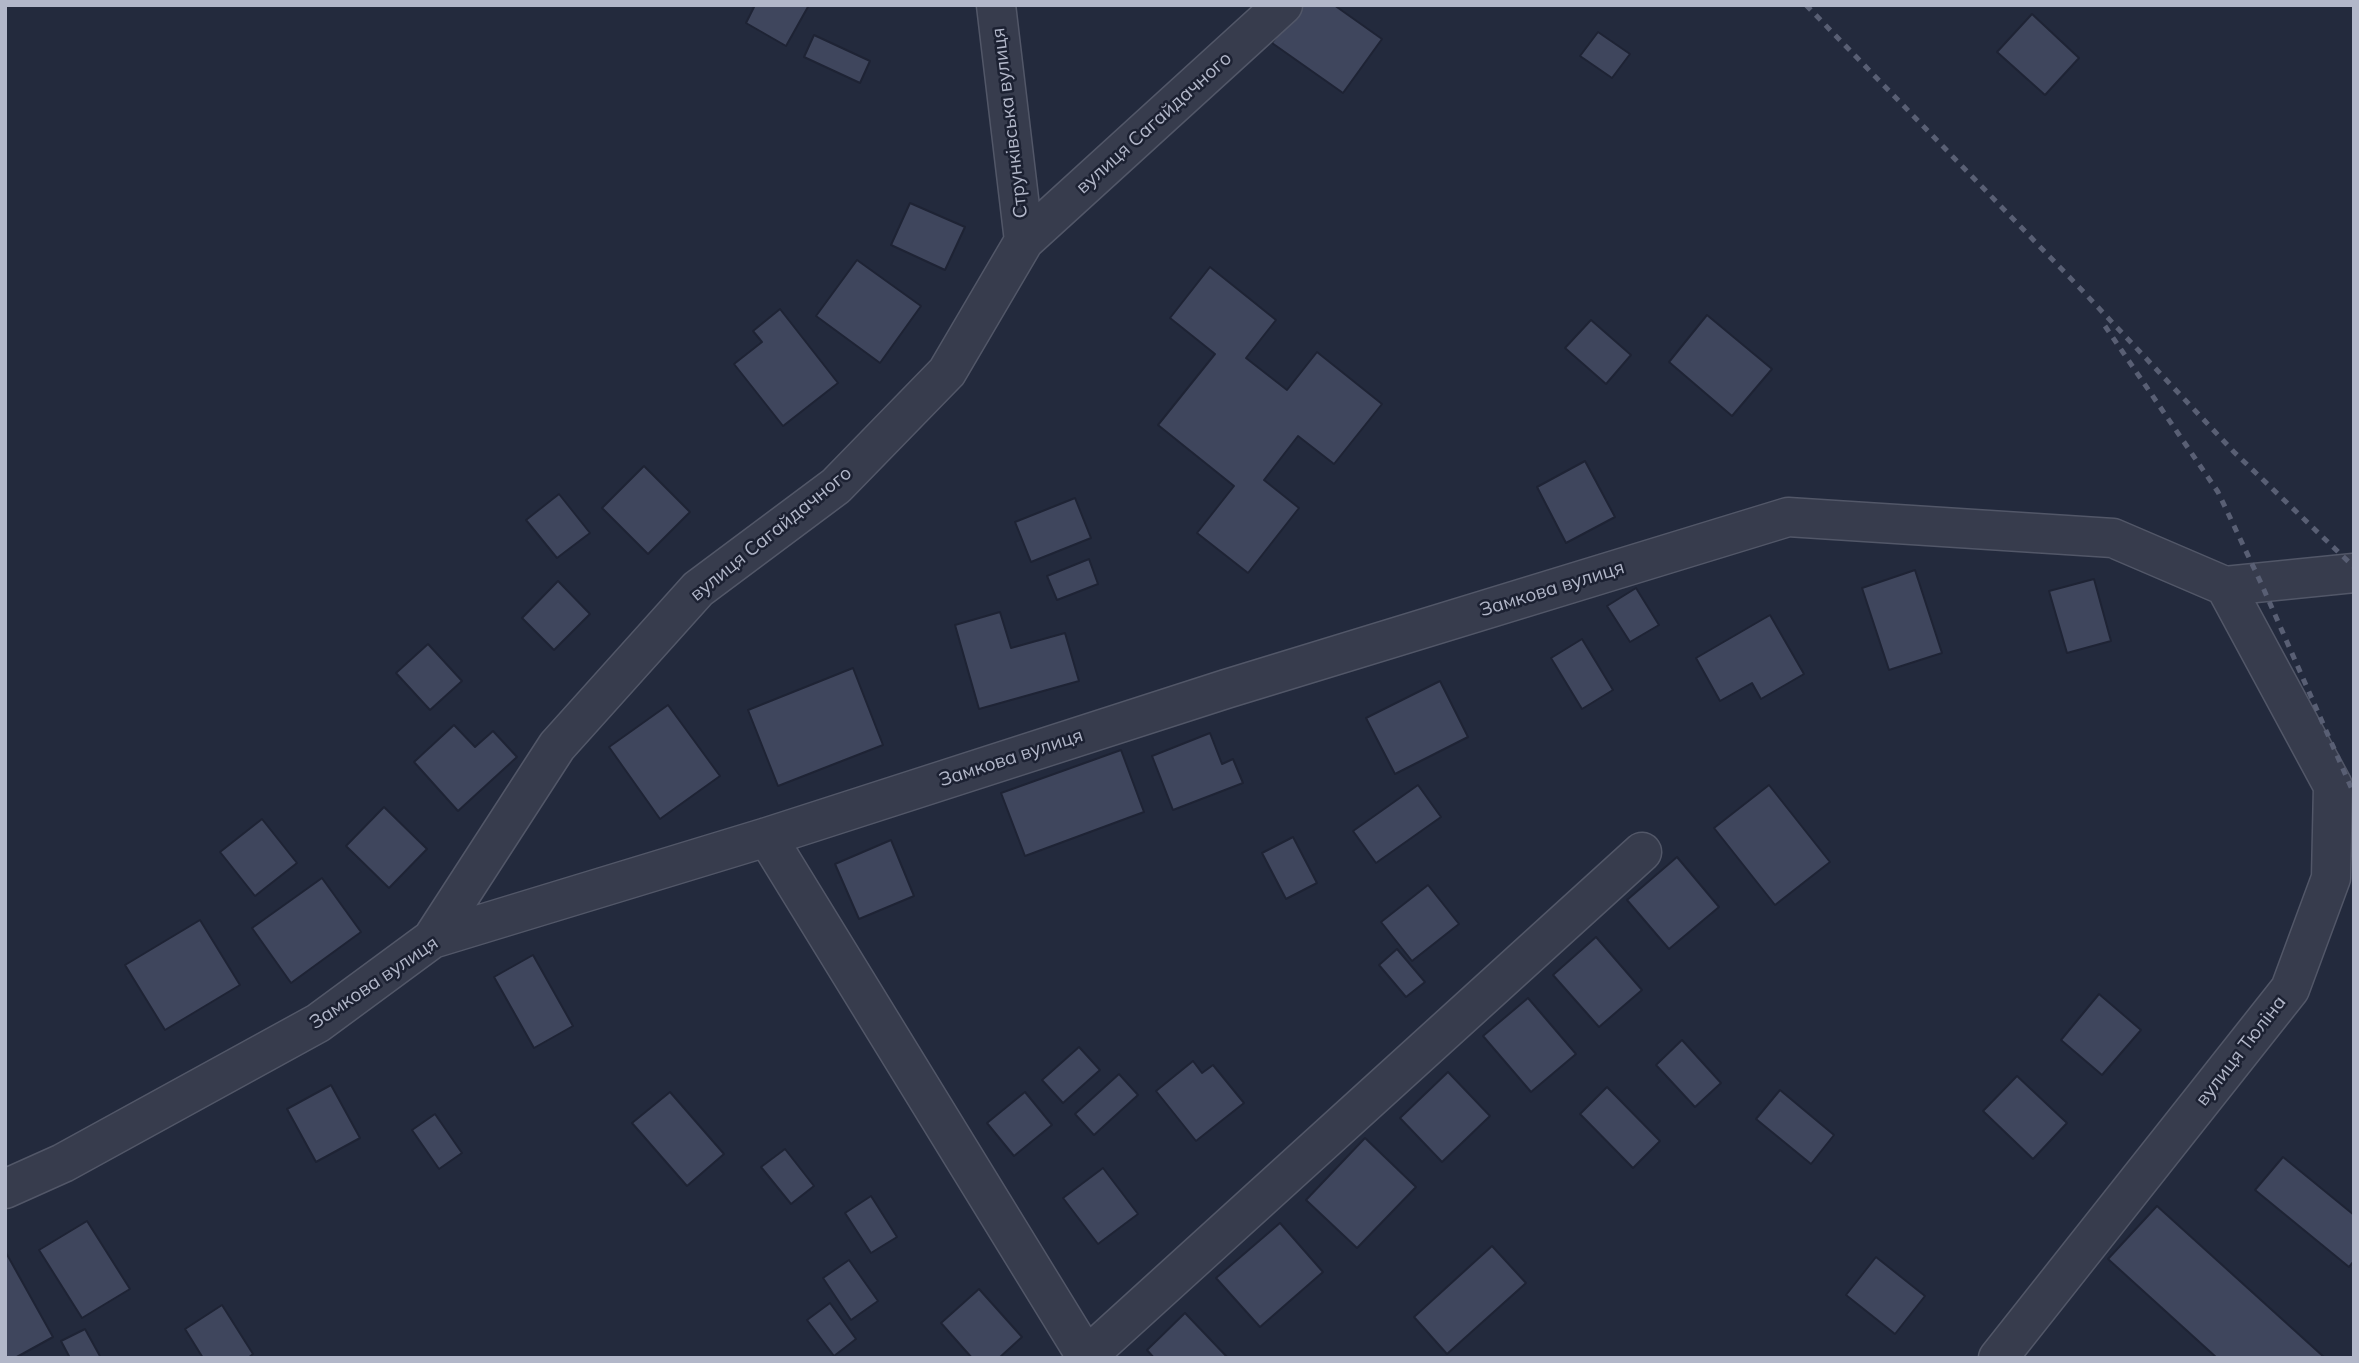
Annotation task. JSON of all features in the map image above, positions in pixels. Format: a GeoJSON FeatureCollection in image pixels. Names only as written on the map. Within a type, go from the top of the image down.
{"type":"FeatureCollection","features":[{"type":"Feature","properties":{"kind":"street","name":"Струнківська вулиця"},"geometry":{"type":"LineString","coordinates":[[996,5],[1024,241]]}},
{"type":"Feature","properties":{"kind":"street","name":"вулиця Сагайдачного"},"geometry":{"type":"LineString","coordinates":[[432,939],[557,746],[698,589],[836,485],[947,372],[1024,241],[1283,5]]}},
{"type":"Feature","properties":{"kind":"street","name":"Замкова вулиця"},"geometry":{"type":"LineString","coordinates":[[5,1189],[63,1163],[318,1023],[432,939],[767,837],[1226,689],[1788,517],[2113,538],[2225,586],[2354,573]]}},
{"type":"Feature","properties":{"kind":"street","name":"вулиця Тюліна"},"geometry":{"type":"LineString","coordinates":[[1998,1358],[2290,989],[2331,878],[2333,786],[2225,586]]}},
{"type":"Feature","properties":{"kind":"street"},"geometry":{"type":"LineString","coordinates":[[767,837],[1086,1357],[1642,852]]}},
{"type":"Feature","properties":{"kind":"building"},"geometry":{"type":"Polygon","coordinates":[[[755,5],[809,5],[786,46],[746,23],[755,5]]]}},
{"type":"Feature","properties":{"kind":"building"},"geometry":{"type":"Polygon","coordinates":[[[1299,5],[1334,5],[1382,39],[1343,93],[1272,43],[1299,5]]]}},
{"type":"Feature","properties":{"kind":"building"},"geometry":{"type":"Polygon","coordinates":[[[2032,14],[2079,58],[2045,95],[1997,52],[2032,14]]]}},
{"type":"Feature","properties":{"kind":"building"},"geometry":{"type":"Polygon","coordinates":[[[1598,32],[1630,54],[1612,78],[1580,56],[1598,32]]]}},
{"type":"Feature","properties":{"kind":"building"},"geometry":{"type":"Polygon","coordinates":[[[814,35],[870,61],[860,83],[804,57],[814,35]]]}},
{"type":"Feature","properties":{"kind":"building"},"geometry":{"type":"Polygon","coordinates":[[[910,203],[965,227],[945,270],[891,245],[910,203]]]}},
{"type":"Feature","properties":{"kind":"building"},"geometry":{"type":"Polygon","coordinates":[[[857,260],[921,306],[880,363],[816,316],[857,260]]]}},
{"type":"Feature","properties":{"kind":"building"},"geometry":{"type":"Polygon","coordinates":[[[1210,267],[1276,320],[1246,358],[1287,390],[1317,352],[1382,404],[1334,464],[1298,436],[1264,480],[1299,508],[1248,573],[1197,533],[1234,486],[1158,425],[1215,354],[1170,318],[1210,267]]]}},
{"type":"Feature","properties":{"kind":"building"},"geometry":{"type":"Polygon","coordinates":[[[780,309],[838,383],[783,426],[734,364],[762,342],[753,331],[780,309]]]}},
{"type":"Feature","properties":{"kind":"building"},"geometry":{"type":"Polygon","coordinates":[[[1707,315],[1772,369],[1732,416],[1669,362],[1707,315]]]}},
{"type":"Feature","properties":{"kind":"building"},"geometry":{"type":"Polygon","coordinates":[[[1591,320],[1631,355],[1606,384],[1565,348],[1591,320]]]}},
{"type":"Feature","properties":{"kind":"building"},"geometry":{"type":"Polygon","coordinates":[[[1585,461],[1615,517],[1566,543],[1537,487],[1585,461]]]}},
{"type":"Feature","properties":{"kind":"building"},"geometry":{"type":"Polygon","coordinates":[[[644,466],[690,512],[648,554],[602,508],[644,466]]]}},
{"type":"Feature","properties":{"kind":"building"},"geometry":{"type":"Polygon","coordinates":[[[559,494],[590,533],[557,558],[526,520],[559,494]]]}},
{"type":"Feature","properties":{"kind":"building"},"geometry":{"type":"Polygon","coordinates":[[[1075,498],[1091,538],[1031,562],[1015,522],[1075,498]]]}},
{"type":"Feature","properties":{"kind":"building"},"geometry":{"type":"Polygon","coordinates":[[[1089,559],[1098,584],[1057,600],[1047,576],[1089,559]]]}},
{"type":"Feature","properties":{"kind":"building"},"geometry":{"type":"Polygon","coordinates":[[[1915,570],[1942,653],[1889,670],[1862,588],[1915,570]]]}},
{"type":"Feature","properties":{"kind":"building"},"geometry":{"type":"Polygon","coordinates":[[[2094,579],[2111,641],[2067,653],[2049,591],[2094,579]]]}},
{"type":"Feature","properties":{"kind":"building"},"geometry":{"type":"Polygon","coordinates":[[[558,581],[590,614],[554,650],[522,618],[558,581]]]}},
{"type":"Feature","properties":{"kind":"building"},"geometry":{"type":"Polygon","coordinates":[[[1636,588],[1659,625],[1630,642],[1607,606],[1636,588]]]}},
{"type":"Feature","properties":{"kind":"building"},"geometry":{"type":"Polygon","coordinates":[[[1000,612],[1011,648],[1065,633],[1079,681],[979,709],[955,625],[1000,612]]]}},
{"type":"Feature","properties":{"kind":"building"},"geometry":{"type":"Polygon","coordinates":[[[1770,615],[1804,674],[1761,699],[1752,683],[1720,701],[1696,658],[1770,615]]]}},
{"type":"Feature","properties":{"kind":"building"},"geometry":{"type":"Polygon","coordinates":[[[1582,639],[1613,690],[1582,709],[1551,658],[1582,639]]]}},
{"type":"Feature","properties":{"kind":"building"},"geometry":{"type":"Polygon","coordinates":[[[428,644],[462,681],[430,710],[396,673],[428,644]]]}},
{"type":"Feature","properties":{"kind":"building"},"geometry":{"type":"Polygon","coordinates":[[[853,668],[883,745],[778,786],[748,710],[853,668]]]}},
{"type":"Feature","properties":{"kind":"building"},"geometry":{"type":"Polygon","coordinates":[[[1440,681],[1468,737],[1395,774],[1366,718],[1440,681]]]}},
{"type":"Feature","properties":{"kind":"building"},"geometry":{"type":"Polygon","coordinates":[[[668,705],[720,776],[660,819],[609,747],[668,705]]]}},
{"type":"Feature","properties":{"kind":"building"},"geometry":{"type":"Polygon","coordinates":[[[454,725],[475,747],[493,731],[517,757],[458,811],[414,762],[454,725]]]}},
{"type":"Feature","properties":{"kind":"building"},"geometry":{"type":"Polygon","coordinates":[[[1210,733],[1222,764],[1233,759],[1243,783],[1173,810],[1152,756],[1210,733]]]}},
{"type":"Feature","properties":{"kind":"building"},"geometry":{"type":"Polygon","coordinates":[[[1121,750],[1144,812],[1025,856],[1001,793],[1121,750]]]}},
{"type":"Feature","properties":{"kind":"building"},"geometry":{"type":"Polygon","coordinates":[[[1418,785],[1441,817],[1376,863],[1353,831],[1418,785]]]}},
{"type":"Feature","properties":{"kind":"building"},"geometry":{"type":"Polygon","coordinates":[[[1769,785],[1830,862],[1775,905],[1714,828],[1769,785]]]}},
{"type":"Feature","properties":{"kind":"building"},"geometry":{"type":"Polygon","coordinates":[[[384,807],[427,849],[389,888],[346,846],[384,807]]]}},
{"type":"Feature","properties":{"kind":"building"},"geometry":{"type":"Polygon","coordinates":[[[262,819],[297,863],[255,896],[220,852],[262,819]]]}},
{"type":"Feature","properties":{"kind":"building"},"geometry":{"type":"Polygon","coordinates":[[[1293,837],[1317,883],[1286,899],[1262,853],[1293,837]]]}},
{"type":"Feature","properties":{"kind":"building"},"geometry":{"type":"Polygon","coordinates":[[[891,840],[914,896],[859,919],[835,864],[891,840]]]}},
{"type":"Feature","properties":{"kind":"building"},"geometry":{"type":"Polygon","coordinates":[[[1677,857],[1719,907],[1669,949],[1627,900],[1677,857]]]}},
{"type":"Feature","properties":{"kind":"building"},"geometry":{"type":"Polygon","coordinates":[[[322,878],[361,932],[291,983],[252,928],[322,878]]]}},
{"type":"Feature","properties":{"kind":"building"},"geometry":{"type":"Polygon","coordinates":[[[1428,885],[1459,924],[1412,961],[1381,922],[1428,885]]]}},
{"type":"Feature","properties":{"kind":"building"},"geometry":{"type":"Polygon","coordinates":[[[200,920],[240,985],[165,1030],[125,965],[200,920]]]}},
{"type":"Feature","properties":{"kind":"building"},"geometry":{"type":"Polygon","coordinates":[[[1596,937],[1642,990],[1599,1027],[1553,975],[1596,937]]]}},
{"type":"Feature","properties":{"kind":"building"},"geometry":{"type":"Polygon","coordinates":[[[1397,949],[1425,982],[1406,997],[1379,965],[1397,949]]]}},
{"type":"Feature","properties":{"kind":"building"},"geometry":{"type":"Polygon","coordinates":[[[533,955],[573,1026],[534,1048],[494,977],[533,955]]]}},
{"type":"Feature","properties":{"kind":"building"},"geometry":{"type":"Polygon","coordinates":[[[2099,994],[2141,1030],[2102,1075],[2061,1040],[2099,994]]]}},
{"type":"Feature","properties":{"kind":"building"},"geometry":{"type":"Polygon","coordinates":[[[1528,998],[1576,1054],[1531,1092],[1483,1036],[1528,998]]]}},
{"type":"Feature","properties":{"kind":"building"},"geometry":{"type":"Polygon","coordinates":[[[1682,1040],[1721,1083],[1695,1107],[1656,1065],[1682,1040]]]}},
{"type":"Feature","properties":{"kind":"building"},"geometry":{"type":"Polygon","coordinates":[[[1079,1047],[1100,1070],[1063,1103],[1042,1080],[1079,1047]]]}},
{"type":"Feature","properties":{"kind":"building"},"geometry":{"type":"Polygon","coordinates":[[[1193,1061],[1202,1073],[1213,1065],[1244,1103],[1196,1141],[1156,1091],[1193,1061]]]}},
{"type":"Feature","properties":{"kind":"building"},"geometry":{"type":"Polygon","coordinates":[[[1448,1072],[1490,1116],[1442,1162],[1400,1118],[1448,1072]]]}},
{"type":"Feature","properties":{"kind":"building"},"geometry":{"type":"Polygon","coordinates":[[[1119,1074],[1138,1095],[1094,1135],[1075,1114],[1119,1074]]]}},
{"type":"Feature","properties":{"kind":"building"},"geometry":{"type":"Polygon","coordinates":[[[2017,1076],[2067,1123],[2033,1159],[1983,1111],[2017,1076]]]}},
{"type":"Feature","properties":{"kind":"building"},"geometry":{"type":"Polygon","coordinates":[[[331,1085],[360,1138],[316,1162],[287,1109],[331,1085]]]}},
{"type":"Feature","properties":{"kind":"building"},"geometry":{"type":"Polygon","coordinates":[[[1607,1087],[1660,1141],[1633,1168],[1580,1114],[1607,1087]]]}},
{"type":"Feature","properties":{"kind":"building"},"geometry":{"type":"Polygon","coordinates":[[[1780,1090],[1834,1135],[1811,1164],[1756,1119],[1780,1090]]]}},
{"type":"Feature","properties":{"kind":"building"},"geometry":{"type":"Polygon","coordinates":[[[670,1092],[724,1154],[687,1186],[632,1123],[670,1092]]]}},
{"type":"Feature","properties":{"kind":"building"},"geometry":{"type":"Polygon","coordinates":[[[1025,1092],[1052,1125],[1014,1156],[987,1123],[1025,1092]]]}},
{"type":"Feature","properties":{"kind":"building"},"geometry":{"type":"Polygon","coordinates":[[[435,1114],[462,1153],[439,1169],[412,1130],[435,1114]]]}},
{"type":"Feature","properties":{"kind":"building"},"geometry":{"type":"Polygon","coordinates":[[[1365,1138],[1416,1187],[1357,1248],[1306,1200],[1365,1138]]]}},
{"type":"Feature","properties":{"kind":"building"},"geometry":{"type":"Polygon","coordinates":[[[785,1149],[814,1186],[791,1204],[761,1167],[785,1149]]]}},
{"type":"Feature","properties":{"kind":"building"},"geometry":{"type":"Polygon","coordinates":[[[2283,1157],[2354,1215],[2354,1261],[2349,1267],[2255,1190],[2283,1157]]]}},
{"type":"Feature","properties":{"kind":"building"},"geometry":{"type":"Polygon","coordinates":[[[1103,1168],[1138,1214],[1098,1244],[1063,1198],[1103,1168]]]}},
{"type":"Feature","properties":{"kind":"building"},"geometry":{"type":"Polygon","coordinates":[[[871,1196],[897,1237],[871,1253],[845,1213],[871,1196]]]}},
{"type":"Feature","properties":{"kind":"building"},"geometry":{"type":"Polygon","coordinates":[[[2157,1206],[2325,1358],[2217,1358],[2108,1259],[2157,1206]]]}},
{"type":"Feature","properties":{"kind":"building"},"geometry":{"type":"Polygon","coordinates":[[[87,1221],[130,1289],[82,1318],[39,1250],[87,1221]]]}},
{"type":"Feature","properties":{"kind":"building"},"geometry":{"type":"Polygon","coordinates":[[[1280,1223],[1323,1272],[1260,1327],[1216,1278],[1280,1223]]]}},
{"type":"Feature","properties":{"kind":"building"},"geometry":{"type":"Polygon","coordinates":[[[1492,1246],[1526,1283],[1447,1354],[1414,1317],[1492,1246]]]}},
{"type":"Feature","properties":{"kind":"building"},"geometry":{"type":"Polygon","coordinates":[[[5,1251],[53,1337],[15,1358],[5,1358],[5,1251]]]}},
{"type":"Feature","properties":{"kind":"building"},"geometry":{"type":"Polygon","coordinates":[[[1876,1257],[1925,1296],[1895,1334],[1846,1295],[1876,1257]]]}},
{"type":"Feature","properties":{"kind":"building"},"geometry":{"type":"Polygon","coordinates":[[[849,1260],[878,1301],[851,1320],[823,1278],[849,1260]]]}},
{"type":"Feature","properties":{"kind":"building"},"geometry":{"type":"Polygon","coordinates":[[[979,1289],[1022,1337],[999,1358],[972,1358],[941,1323],[979,1289]]]}},
{"type":"Feature","properties":{"kind":"building"},"geometry":{"type":"Polygon","coordinates":[[[830,1303],[856,1339],[834,1356],[807,1320],[830,1303]]]}},
{"type":"Feature","properties":{"kind":"building"},"geometry":{"type":"Polygon","coordinates":[[[222,1305],[253,1354],[248,1358],[203,1358],[185,1329],[222,1305]]]}},
{"type":"Feature","properties":{"kind":"building"},"geometry":{"type":"Polygon","coordinates":[[[1185,1313],[1228,1358],[1154,1358],[1147,1350],[1185,1313]]]}},
{"type":"Feature","properties":{"kind":"building"},"geometry":{"type":"Polygon","coordinates":[[[85,1329],[101,1358],[70,1358],[61,1341],[85,1329]]]}},
{"type":"Feature","properties":{"kind":"railway"},"geometry":{"type":"LineString","coordinates":[[1806,5],[2078,286],[2234,452],[2354,567]]}},
{"type":"Feature","properties":{"kind":"railway"},"geometry":{"type":"LineString","coordinates":[[2105,326],[2218,492],[2354,794]]}}]}
